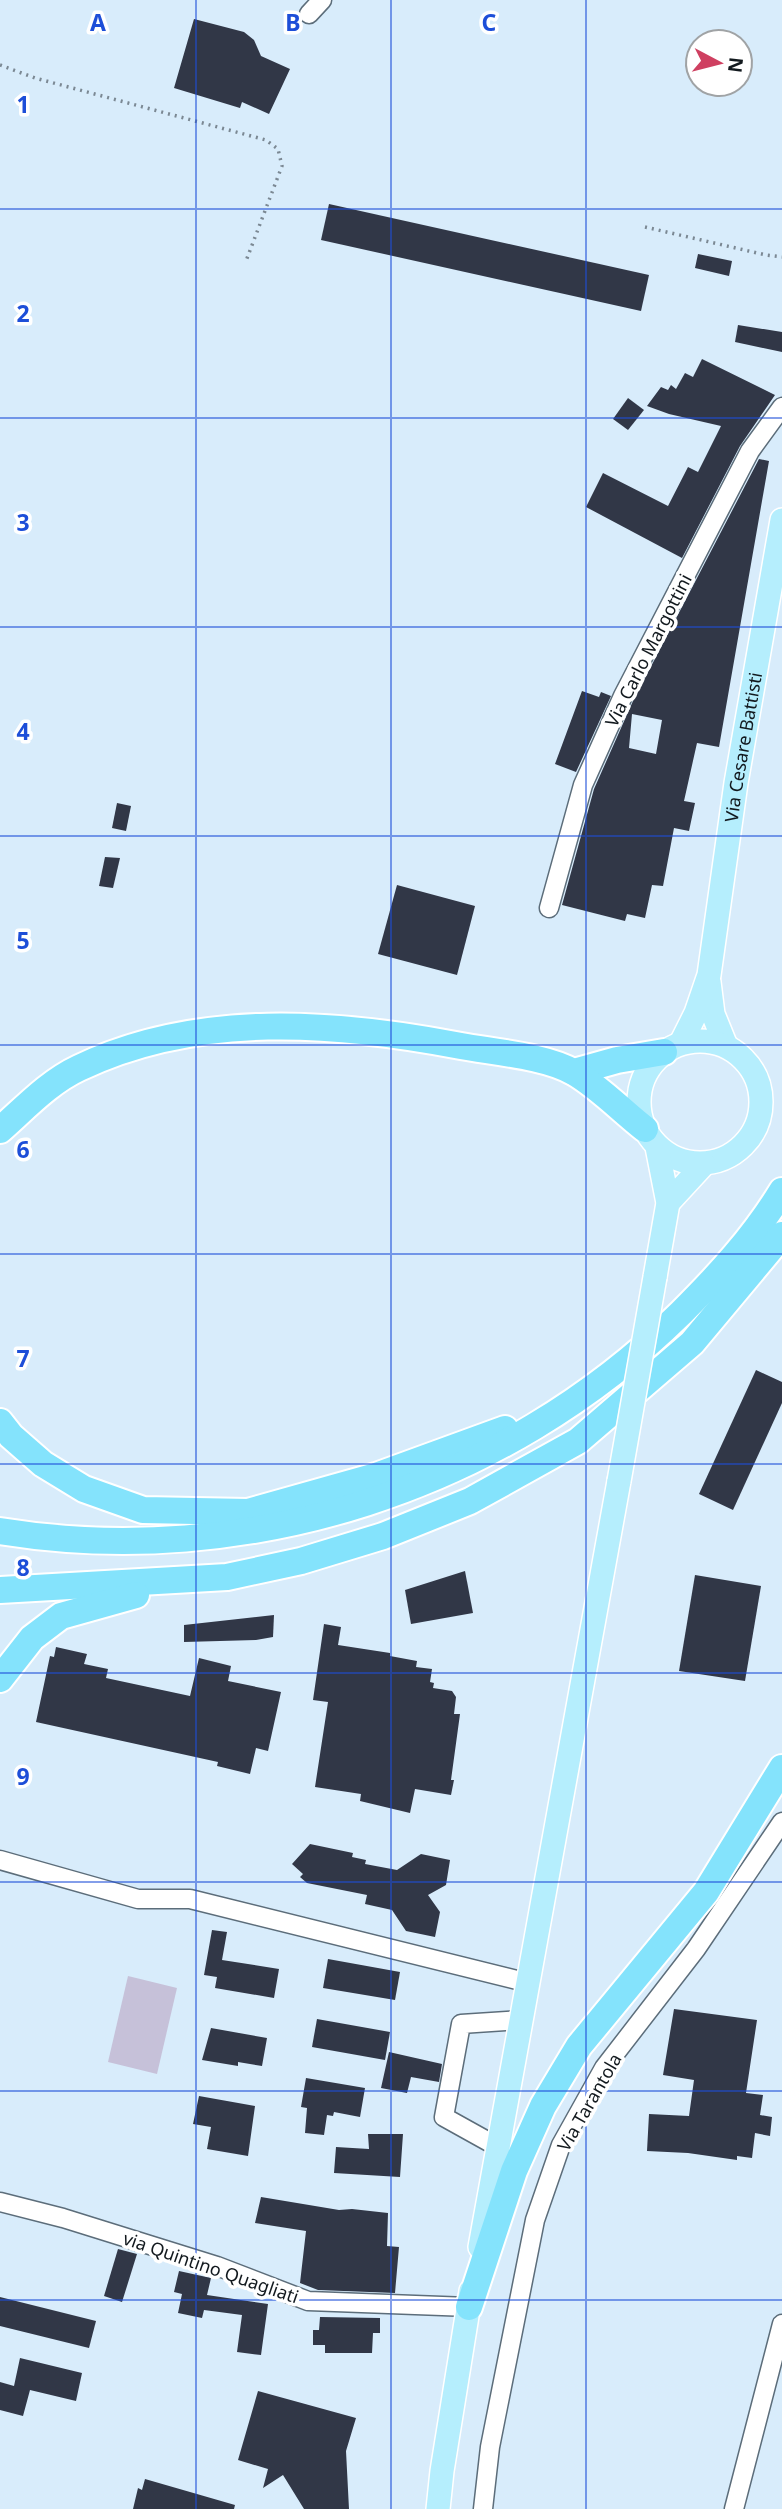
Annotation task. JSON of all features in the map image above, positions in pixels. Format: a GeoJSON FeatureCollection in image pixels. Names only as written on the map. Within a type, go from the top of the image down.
{"type":"FeatureCollection","features":[{"type":"Feature","properties":{"kind":"highway"},"geometry":{"type":"LineString","coordinates":[[0,1130],[41,1093],[78,1068],[131,1048],[217,1030],[255,1026],[307,1027],[381,1034],[537,1059],[574,1072],[651,1138]]}},
{"type":"Feature","properties":{"kind":"highway"},"geometry":{"type":"LineString","coordinates":[[574,1072],[672,1048]]}},
{"type":"Feature","properties":{"kind":"highway"},"geometry":{"type":"LineString","coordinates":[[0,1531],[32,1536],[140,1542],[205,1536],[282,1525],[396,1494],[481,1457],[569,1406],[608,1377],[658,1335],[720,1273],[766,1218],[782,1191]]}},
{"type":"Feature","properties":{"kind":"highway"},"geometry":{"type":"LineString","coordinates":[[0,1590],[227,1577],[302,1561],[383,1536],[470,1501],[578,1441],[692,1343],[782,1235]]}},
{"type":"Feature","properties":{"kind":"highway"},"geometry":{"type":"LineString","coordinates":[[0,1422],[11,1436],[43,1464],[84,1489],[143,1510],[248,1512],[376,1476],[569,1406]]}},
{"type":"Feature","properties":{"kind":"highway"},"geometry":{"type":"LineString","coordinates":[[0,1679],[32,1638],[61,1616],[190,1581]]}},
{"type":"Feature","properties":{"kind":"highway"},"geometry":{"type":"LineString","coordinates":[[468,2307],[514,2171],[543,2106],[579,2046],[706,1892],[782,1768]]}},
{"type":"Feature","properties":{"kind":"main road","name":"Via Cesare Battisti"},"geometry":{"type":"LineString","coordinates":[[672,1048],[696,1013],[709,975],[736,783],[782,520]]}},
{"type":"Feature","properties":{"kind":"main road","name":"Via Cesare Battisti"},"geometry":{"type":"LineString","coordinates":[[709,975],[713,1014],[726,1046]]}},
{"type":"Feature","properties":{"kind":"main road"},"geometry":{"type":"LineString","coordinates":[[438,2509],[468,2307],[620,1481],[668,1203],[651,1138],[639,1109],[640,1088],[649,1068],[672,1048],[704,1041],[726,1046],[743,1058],[755,1074],[761,1093],[761,1114],[754,1133],[741,1148],[724,1159],[704,1164],[679,1160],[651,1138]]}},
{"type":"Feature","properties":{"kind":"main road"},"geometry":{"type":"LineString","coordinates":[[668,1203],[704,1164]]}},
{"type":"Feature","properties":{"kind":"street"},"geometry":{"type":"LineString","coordinates":[[309,14],[322,0]]}},
{"type":"Feature","properties":{"kind":"street","name":"Via Carlo Margottini"},"geometry":{"type":"LineString","coordinates":[[549,908],[583,785],[622,696],[750,452],[782,407]]}},
{"type":"Feature","properties":{"kind":"street","name":"Via Tarantola"},"geometry":{"type":"LineString","coordinates":[[483,2509],[490,2448],[535,2220],[561,2145],[604,2068],[696,1949],[782,1822]]}},
{"type":"Feature","properties":{"kind":"street"},"geometry":{"type":"LineString","coordinates":[[0,1860],[138,1899],[190,1899],[529,1983]]}},
{"type":"Feature","properties":{"kind":"street"},"geometry":{"type":"LineString","coordinates":[[498,2147],[444,2117],[461,2024],[520,2020]]}},
{"type":"Feature","properties":{"kind":"street","name":"via Quintino Quagliati"},"geometry":{"type":"LineString","coordinates":[[0,2202],[63,2218],[217,2266],[309,2301],[468,2307]]}},
{"type":"Feature","properties":{"kind":"street"},"geometry":{"type":"LineString","coordinates":[[734,2509],[782,2324]]}},
{"type":"Feature","properties":{"kind":"path"},"geometry":{"type":"LineString","coordinates":[[0,65],[35,78],[266,140],[272,144],[278,149],[282,166],[246,261]]}},
{"type":"Feature","properties":{"kind":"path"},"geometry":{"type":"LineString","coordinates":[[645,227],[766,256],[782,257]]}},
{"type":"Feature","properties":{"kind":"shaded area"},"geometry":{"type":"Polygon","coordinates":[[[128,1976],[177,1988],[157,2074],[108,2062],[128,1976]]]}},
{"type":"Feature","properties":{"kind":"building"},"geometry":{"type":"Polygon","coordinates":[[[194,19],[244,32],[254,40],[261,56],[290,69],[269,114],[242,102],[240,108],[174,88],[194,19]]]}},
{"type":"Feature","properties":{"kind":"building"},"geometry":{"type":"Polygon","coordinates":[[[329,204],[649,275],[641,311],[321,240],[329,204]]]}},
{"type":"Feature","properties":{"kind":"building"},"geometry":{"type":"Polygon","coordinates":[[[698,254],[732,261],[729,276],[695,268],[698,254]]]}},
{"type":"Feature","properties":{"kind":"building"},"geometry":{"type":"Polygon","coordinates":[[[738,325],[782,332],[782,352],[735,342],[738,325]]]}},
{"type":"Feature","properties":{"kind":"building"},"geometry":{"type":"Polygon","coordinates":[[[702,359],[775,395],[740,446],[682,558],[586,507],[603,473],[668,506],[688,467],[698,472],[721,426],[647,406],[661,387],[668,390],[671,385],[676,389],[685,373],[693,377],[702,359]]]}},
{"type":"Feature","properties":{"kind":"building"},"geometry":{"type":"Polygon","coordinates":[[[628,398],[644,410],[628,430],[613,419],[628,398]]]}},
{"type":"Feature","properties":{"kind":"building"},"geometry":{"type":"Polygon","coordinates":[[[759,459],[769,461],[719,747],[697,743],[684,801],[695,803],[689,831],[674,828],[663,886],[652,885],[645,918],[627,914],[625,921],[562,905],[594,789],[633,701],[759,459]],[[632,714],[629,748],[656,754],[662,720],[632,714]]]}},
{"type":"Feature","properties":{"kind":"building"},"geometry":{"type":"Polygon","coordinates":[[[582,691],[599,697],[601,692],[611,696],[576,772],[555,764],[582,691]]]}},
{"type":"Feature","properties":{"kind":"building"},"geometry":{"type":"Polygon","coordinates":[[[117,803],[131,806],[126,831],[112,828],[117,803]]]}},
{"type":"Feature","properties":{"kind":"building"},"geometry":{"type":"Polygon","coordinates":[[[105,857],[120,858],[113,888],[99,886],[105,857]]]}},
{"type":"Feature","properties":{"kind":"building"},"geometry":{"type":"Polygon","coordinates":[[[397,885],[475,906],[457,975],[378,954],[397,885]]]}},
{"type":"Feature","properties":{"kind":"building"},"geometry":{"type":"Polygon","coordinates":[[[756,1370],[782,1382],[782,1403],[733,1510],[699,1494],[756,1370]]]}},
{"type":"Feature","properties":{"kind":"building"},"geometry":{"type":"Polygon","coordinates":[[[465,1571],[473,1613],[411,1624],[405,1590],[465,1571]]]}},
{"type":"Feature","properties":{"kind":"building"},"geometry":{"type":"Polygon","coordinates":[[[695,1575],[761,1586],[745,1681],[679,1671],[695,1575]]]}},
{"type":"Feature","properties":{"kind":"building"},"geometry":{"type":"Polygon","coordinates":[[[274,1615],[273,1637],[184,1642],[184,1625],[274,1615]]]}},
{"type":"Feature","properties":{"kind":"building"},"geometry":{"type":"Polygon","coordinates":[[[324,1624],[341,1627],[338,1645],[390,1653],[390,1656],[417,1661],[416,1667],[432,1669],[430,1682],[434,1683],[433,1688],[452,1691],[456,1697],[454,1714],[460,1714],[451,1795],[415,1789],[410,1813],[360,1801],[361,1794],[315,1787],[328,1702],[313,1700],[324,1624]]]}},
{"type":"Feature","properties":{"kind":"building"},"geometry":{"type":"Polygon","coordinates":[[[56,1647],[87,1654],[84,1664],[108,1669],[106,1678],[190,1696],[199,1658],[231,1666],[228,1681],[281,1692],[268,1751],[256,1748],[250,1774],[217,1766],[218,1762],[36,1722],[50,1656],[54,1657],[56,1647]]]}},
{"type":"Feature","properties":{"kind":"building"},"geometry":{"type":"Polygon","coordinates":[[[310,1844],[353,1853],[352,1857],[366,1860],[365,1864],[397,1870],[421,1854],[450,1860],[446,1885],[428,1895],[440,1912],[435,1937],[406,1931],[392,1910],[365,1904],[367,1895],[307,1883],[300,1877],[303,1874],[292,1864],[310,1844]]]}},
{"type":"Feature","properties":{"kind":"building"},"geometry":{"type":"Polygon","coordinates":[[[212,1930],[227,1932],[222,1960],[279,1969],[274,1998],[215,1988],[217,1977],[204,1975],[212,1930]]]}},
{"type":"Feature","properties":{"kind":"building"},"geometry":{"type":"Polygon","coordinates":[[[328,1959],[400,1972],[395,2000],[323,1988],[328,1959]]]}},
{"type":"Feature","properties":{"kind":"building"},"geometry":{"type":"Polygon","coordinates":[[[674,2009],[757,2020],[746,2093],[763,2095],[760,2115],[772,2117],[770,2136],[755,2133],[752,2158],[737,2156],[737,2160],[647,2151],[649,2114],[689,2116],[694,2080],[663,2075],[674,2009]]]}},
{"type":"Feature","properties":{"kind":"building"},"geometry":{"type":"Polygon","coordinates":[[[317,2019],[390,2032],[385,2060],[312,2047],[317,2019]]]}},
{"type":"Feature","properties":{"kind":"building"},"geometry":{"type":"Polygon","coordinates":[[[211,2028],[267,2038],[262,2066],[238,2062],[238,2066],[202,2060],[211,2028]]]}},
{"type":"Feature","properties":{"kind":"building"},"geometry":{"type":"Polygon","coordinates":[[[389,2052],[442,2064],[439,2082],[411,2077],[407,2093],[381,2088],[389,2052]]]}},
{"type":"Feature","properties":{"kind":"building"},"geometry":{"type":"Polygon","coordinates":[[[306,2078],[365,2088],[360,2117],[334,2112],[333,2116],[327,2115],[324,2135],[305,2133],[307,2108],[301,2107],[306,2078]]]}},
{"type":"Feature","properties":{"kind":"building"},"geometry":{"type":"Polygon","coordinates":[[[199,2096],[255,2106],[248,2156],[207,2149],[211,2127],[193,2124],[199,2096]]]}},
{"type":"Feature","properties":{"kind":"building"},"geometry":{"type":"Polygon","coordinates":[[[368,2134],[403,2134],[400,2177],[334,2173],[336,2147],[369,2149],[368,2134]]]}},
{"type":"Feature","properties":{"kind":"building"},"geometry":{"type":"Polygon","coordinates":[[[261,2197],[339,2210],[388,2213],[387,2246],[399,2247],[395,2293],[318,2290],[300,2283],[306,2231],[255,2223],[261,2197]]]}},
{"type":"Feature","properties":{"kind":"building"},"geometry":{"type":"Polygon","coordinates":[[[118,2249],[137,2254],[122,2302],[104,2296],[118,2249]]]}},
{"type":"Feature","properties":{"kind":"building"},"geometry":{"type":"Polygon","coordinates":[[[179,2271],[211,2278],[207,2295],[268,2304],[261,2355],[237,2352],[242,2315],[204,2310],[202,2318],[178,2313],[182,2294],[174,2292],[179,2271]]]}},
{"type":"Feature","properties":{"kind":"building"},"geometry":{"type":"Polygon","coordinates":[[[0,2297],[96,2321],[89,2348],[0,2326],[0,2297]]]}},
{"type":"Feature","properties":{"kind":"building"},"geometry":{"type":"Polygon","coordinates":[[[320,2317],[380,2318],[380,2333],[373,2333],[372,2353],[325,2353],[325,2345],[313,2345],[313,2330],[319,2330],[320,2317]]]}},
{"type":"Feature","properties":{"kind":"building"},"geometry":{"type":"Polygon","coordinates":[[[20,2358],[82,2373],[76,2401],[30,2390],[23,2416],[0,2410],[0,2382],[14,2386],[20,2358]]]}},
{"type":"Feature","properties":{"kind":"building"},"geometry":{"type":"Polygon","coordinates":[[[258,2391],[356,2418],[346,2451],[349,2509],[304,2509],[283,2475],[263,2488],[268,2469],[238,2460],[258,2391]]]}},
{"type":"Feature","properties":{"kind":"building"},"geometry":{"type":"Polygon","coordinates":[[[145,2479],[235,2505],[234,2509],[133,2509],[138,2488],[142,2490],[145,2479]]]}}]}
